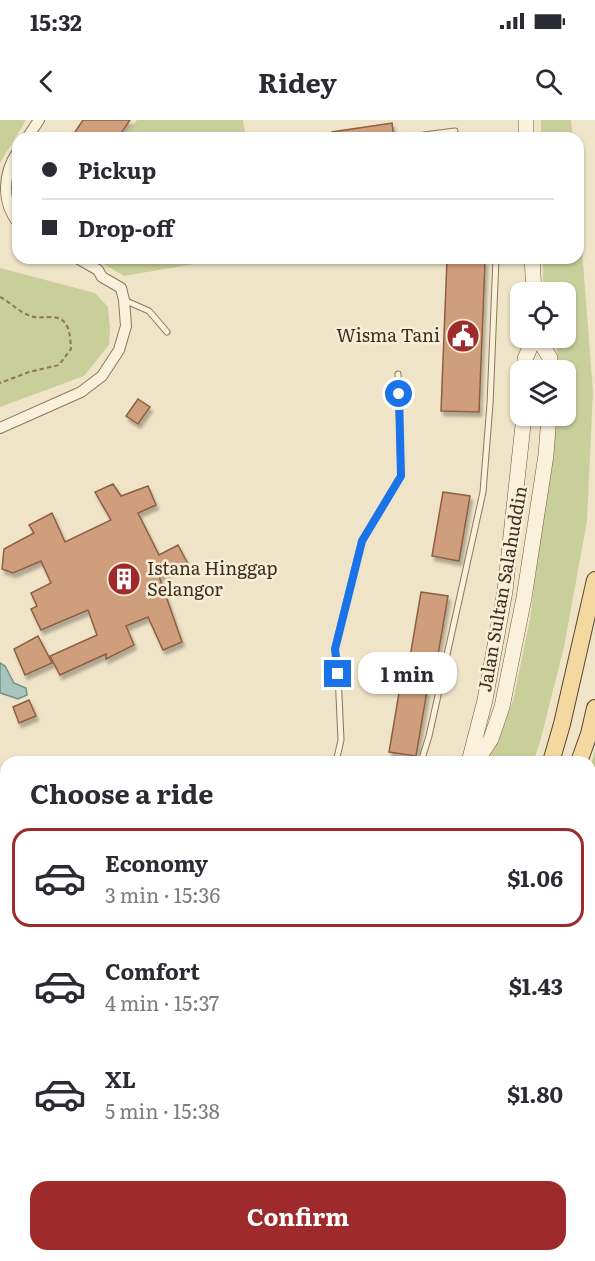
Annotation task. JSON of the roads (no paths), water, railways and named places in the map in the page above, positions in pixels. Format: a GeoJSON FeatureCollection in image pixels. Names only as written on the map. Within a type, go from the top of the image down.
{"type":"FeatureCollection","features":[{"type":"Feature","properties":{"kind":"main road"},"geometry":{"type":"LineString","coordinates":[[553,756],[595,580]]}},
{"type":"Feature","properties":{"kind":"main road"},"geometry":{"type":"LineString","coordinates":[[581,756],[595,708]]}},
{"type":"Feature","properties":{"kind":"street"},"geometry":{"type":"LineString","coordinates":[[12,162],[5,179],[12,213]]}},
{"type":"Feature","properties":{"kind":"street"},"geometry":{"type":"LineString","coordinates":[[0,428],[81,392],[102,376],[119,350],[126,326],[121,288],[88,264]]}},
{"type":"Feature","properties":{"kind":"street"},"geometry":{"type":"LineString","coordinates":[[532,264],[533,282]]}},
{"type":"Feature","properties":{"kind":"street","name":"Jalan Sultan Salahuddin"},"geometry":{"type":"LineString","coordinates":[[471,756],[485,700],[505,591],[523,426]]}},
{"type":"Feature","properties":{"kind":"street","name":"Jalan Sultan Salahuddin"},"geometry":{"type":"LineString","coordinates":[[480,756],[491,739],[502,707],[525,598],[548,426]]}},
{"type":"Feature","properties":{"kind":"lane"},"geometry":{"type":"LineString","coordinates":[[423,756],[483,492],[490,404],[496,264]]}},
{"type":"Feature","properties":{"kind":"lane"},"geometry":{"type":"LineString","coordinates":[[124,300],[149,311],[167,332]]}},
{"type":"Feature","properties":{"kind":"lane"},"geometry":{"type":"LineString","coordinates":[[337,756],[341,740],[335,649],[362,541],[401,476],[398,374]]}},
{"type":"Feature","properties":{"kind":"water"},"geometry":{"type":"Polygon","coordinates":[[[0,663],[5,666],[14,683],[26,688],[27,695],[18,699],[0,693],[0,663]]]}},
{"type":"Feature","properties":{"kind":"place","name":"Wisma Tani"},"geometry":{"type":"Point","coordinates":[463,336]}},
{"type":"Feature","properties":{"kind":"place","name":"Istana Hinggap Selangor"},"geometry":{"type":"Point","coordinates":[124,579]}}]}
